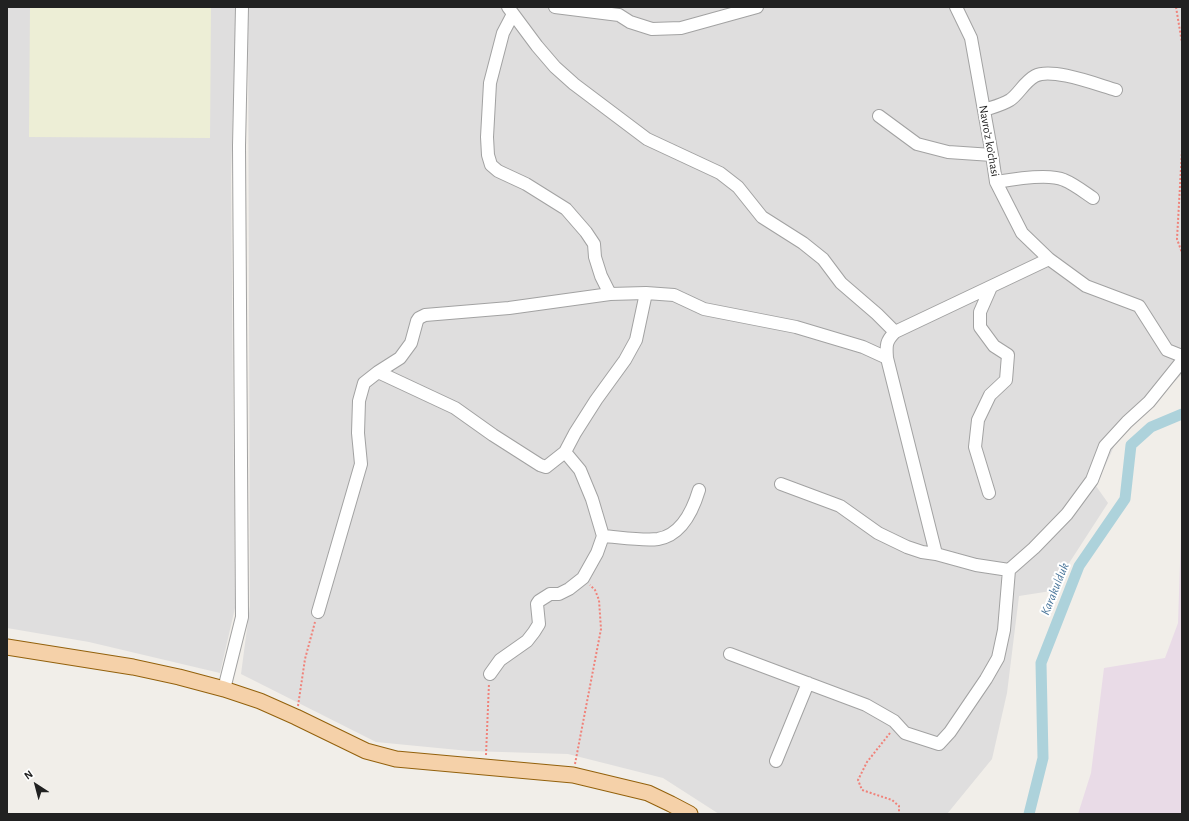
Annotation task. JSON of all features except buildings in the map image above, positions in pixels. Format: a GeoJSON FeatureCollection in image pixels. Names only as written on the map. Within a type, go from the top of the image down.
{"type":"FeatureCollection","features":[{"type":"Feature","properties":{"kind":"main road"},"geometry":{"type":"LineString","coordinates":[[7,648],[133,667],[224,689],[260,701],[366,751],[396,759],[573,775],[648,793],[690,814]]}},
{"type":"Feature","properties":{"kind":"street"},"geometry":{"type":"LineString","coordinates":[[224,689],[242,617],[239,146],[242,7]]}},
{"type":"Feature","properties":{"kind":"street"},"geometry":{"type":"LineString","coordinates":[[555,7],[619,15],[630,22],[652,30],[681,28],[757,7]]}},
{"type":"Feature","properties":{"kind":"street","name":"Navro'z ko'chasi"},"geometry":{"type":"LineString","coordinates":[[956,7],[971,38],[996,182],[1022,234],[1049,259],[1086,286],[1139,306],[1167,350],[1182,356]]}},
{"type":"Feature","properties":{"kind":"street"},"geometry":{"type":"LineString","coordinates":[[511,11],[503,33],[490,83],[487,136],[488,155],[491,165],[498,171],[526,184],[566,209],[586,232],[594,244],[595,257],[601,276],[610,294]]}},
{"type":"Feature","properties":{"kind":"street"},"geometry":{"type":"LineString","coordinates":[[511,11],[555,67],[574,84],[646,139],[720,173],[738,188],[762,217],[803,243],[823,259],[841,283],[877,314],[895,332]]}},
{"type":"Feature","properties":{"kind":"street"},"geometry":{"type":"LineString","coordinates":[[984,110],[1001,105],[1011,99],[1035,76],[1046,74],[1066,75],[1116,90]]}},
{"type":"Feature","properties":{"kind":"street"},"geometry":{"type":"LineString","coordinates":[[879,116],[916,144],[948,152],[992,155]]}},
{"type":"Feature","properties":{"kind":"street"},"geometry":{"type":"LineString","coordinates":[[996,182],[1024,178],[1048,177],[1064,179],[1093,198]]}},
{"type":"Feature","properties":{"kind":"street"},"geometry":{"type":"LineString","coordinates":[[936,554],[887,358],[886,345],[890,337],[895,332],[1049,259]]}},
{"type":"Feature","properties":{"kind":"street"},"geometry":{"type":"LineString","coordinates":[[988,492],[976,447],[978,420],[990,395],[1006,380],[1008,355],[994,346],[980,327],[980,312],[991,287]]}},
{"type":"Feature","properties":{"kind":"street"},"geometry":{"type":"LineString","coordinates":[[378,372],[455,408],[493,435],[540,465],[546,467],[565,452],[575,432],[625,360],[636,340],[646,293]]}},
{"type":"Feature","properties":{"kind":"street"},"geometry":{"type":"LineString","coordinates":[[318,612],[361,464],[358,433],[359,401],[364,383],[400,358],[411,344],[417,321],[425,315],[509,308],[610,294],[646,293],[674,295],[704,309],[796,327],[863,347],[887,358]]}},
{"type":"Feature","properties":{"kind":"street"},"geometry":{"type":"LineString","coordinates":[[730,654],[866,705],[894,721],[904,733],[939,744],[950,732],[986,679],[998,658],[1004,630],[1009,570],[1034,548],[1067,514],[1092,480],[1105,446],[1127,422],[1149,402],[1182,361]]}},
{"type":"Feature","properties":{"kind":"street"},"geometry":{"type":"LineString","coordinates":[[490,674],[500,660],[527,641],[534,632],[539,624],[537,604],[550,594],[559,594],[569,589],[583,578],[597,553],[603,536],[592,499],[580,470],[565,452]]}},
{"type":"Feature","properties":{"kind":"street"},"geometry":{"type":"LineString","coordinates":[[781,484],[840,506],[878,533],[907,548],[976,565],[1009,570]]}},
{"type":"Feature","properties":{"kind":"street"},"geometry":{"type":"LineString","coordinates":[[603,536],[651,540],[660,539],[669,535],[684,523],[696,501],[699,490]]}},
{"type":"Feature","properties":{"kind":"street"},"geometry":{"type":"LineString","coordinates":[[776,761],[808,684]]}},
{"type":"Feature","properties":{"kind":"path"},"geometry":{"type":"LineString","coordinates":[[1176,7],[1182,43]]}},
{"type":"Feature","properties":{"kind":"path"},"geometry":{"type":"LineString","coordinates":[[1182,150],[1177,238],[1182,253]]}},
{"type":"Feature","properties":{"kind":"path"},"geometry":{"type":"LineString","coordinates":[[573,775],[601,629],[599,600],[595,590],[583,578]]}},
{"type":"Feature","properties":{"kind":"path"},"geometry":{"type":"LineString","coordinates":[[296,717],[304,659],[318,612]]}},
{"type":"Feature","properties":{"kind":"path"},"geometry":{"type":"LineString","coordinates":[[486,766],[490,674]]}},
{"type":"Feature","properties":{"kind":"path"},"geometry":{"type":"LineString","coordinates":[[896,724],[867,762],[858,780],[862,790],[892,800],[898,806],[899,814]]}},
{"type":"Feature","properties":{"kind":"shaded area"},"geometry":{"type":"Polygon","coordinates":[[[7,7],[236,7],[231,176],[235,608],[220,673],[89,642],[7,628],[7,7]]]}},
{"type":"Feature","properties":{"kind":"shaded area"},"geometry":{"type":"Polygon","coordinates":[[[248,7],[1182,7],[1182,374],[1117,440],[1096,486],[1108,503],[1051,591],[1019,596],[1007,693],[992,759],[947,814],[719,814],[663,778],[568,754],[469,751],[376,742],[241,674],[250,606],[248,7]]]}},
{"type":"Feature","properties":{"kind":"shaded area"},"geometry":{"type":"Polygon","coordinates":[[[1182,533],[1182,814],[1078,814],[1091,773],[1104,668],[1165,658],[1178,623],[1182,533]]]}},
{"type":"Feature","properties":{"kind":"green space"},"geometry":{"type":"Polygon","coordinates":[[[30,7],[211,7],[210,138],[29,137],[30,7]]]}},
{"type":"Feature","properties":{"kind":"waterway","name":"Karakulduk"},"geometry":{"type":"LineString","coordinates":[[1029,814],[1043,758],[1041,663],[1079,566],[1125,499],[1131,445],[1151,427],[1182,414]]}}]}
